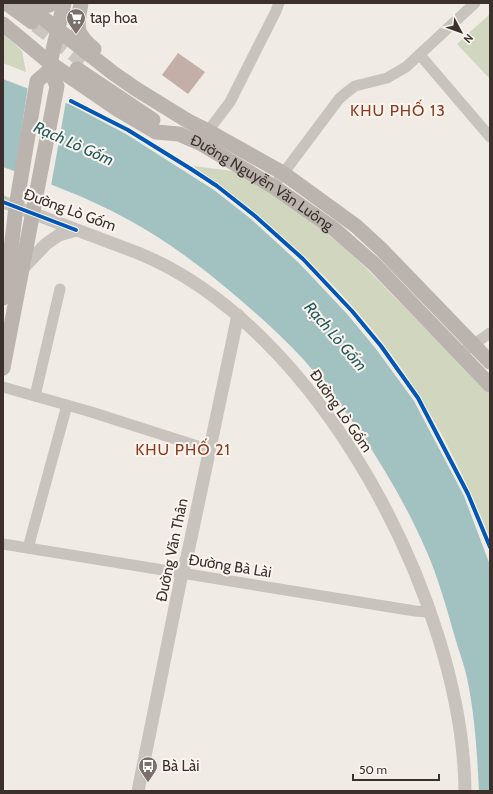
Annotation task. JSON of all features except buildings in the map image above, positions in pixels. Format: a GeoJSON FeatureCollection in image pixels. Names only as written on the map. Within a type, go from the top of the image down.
{"type":"FeatureCollection","features":[{"type":"Feature","properties":{"kind":"main road"},"geometry":{"type":"LineString","coordinates":[[3,12],[33,30],[6,3]]}},
{"type":"Feature","properties":{"kind":"main road","name":"Đường Nguyễn Văn Luông"},"geometry":{"type":"LineString","coordinates":[[24,3],[119,77],[188,121],[283,173],[356,226],[381,249],[490,362]]}},
{"type":"Feature","properties":{"kind":"main road"},"geometry":{"type":"LineString","coordinates":[[37,3],[43,6],[53,3]]}},
{"type":"Feature","properties":{"kind":"main road"},"geometry":{"type":"LineString","coordinates":[[3,368],[11,263],[10,205],[19,190],[37,81],[50,67],[64,3]]}},
{"type":"Feature","properties":{"kind":"main road"},"geometry":{"type":"LineString","coordinates":[[81,3],[78,32],[85,42],[113,64],[179,109],[188,121]]}},
{"type":"Feature","properties":{"kind":"main road","name":"Đường Nguyễn Văn Luông"},"geometry":{"type":"LineString","coordinates":[[3,24],[50,67],[117,109],[156,132],[179,134],[200,143],[274,187],[334,229],[374,264],[490,385]]}},
{"type":"Feature","properties":{"kind":"main road"},"geometry":{"type":"LineString","coordinates":[[179,134],[163,126],[80,66],[110,79],[172,116],[188,121]]}},
{"type":"Feature","properties":{"kind":"main road"},"geometry":{"type":"LineString","coordinates":[[3,298],[11,263],[32,214],[36,195],[57,86],[50,67]]}},
{"type":"Feature","properties":{"kind":"street"},"geometry":{"type":"LineString","coordinates":[[274,187],[339,99],[355,86],[387,78],[406,67],[475,3]]}},
{"type":"Feature","properties":{"kind":"street"},"geometry":{"type":"LineString","coordinates":[[208,131],[230,102],[277,7]]}},
{"type":"Feature","properties":{"kind":"street"},"geometry":{"type":"LineString","coordinates":[[420,55],[490,138]]}},
{"type":"Feature","properties":{"kind":"street","name":"Đường Lò Gốm"},"geometry":{"type":"LineString","coordinates":[[10,205],[157,260],[176,270],[238,315],[282,358],[316,399],[358,461],[387,513],[413,567],[437,634],[453,688],[462,749],[465,791]]}},
{"type":"Feature","properties":{"kind":"street"},"geometry":{"type":"LineString","coordinates":[[11,263],[46,244],[59,235],[76,230]]}},
{"type":"Feature","properties":{"kind":"street"},"geometry":{"type":"LineString","coordinates":[[35,396],[60,289]]}},
{"type":"Feature","properties":{"kind":"street","name":"Đường Văn Thân"},"geometry":{"type":"LineString","coordinates":[[138,791],[182,573],[187,557],[238,315]]}},
{"type":"Feature","properties":{"kind":"street"},"geometry":{"type":"LineString","coordinates":[[460,354],[490,332]]}},
{"type":"Feature","properties":{"kind":"street"},"geometry":{"type":"LineString","coordinates":[[3,387],[67,405],[210,450]]}},
{"type":"Feature","properties":{"kind":"street"},"geometry":{"type":"LineString","coordinates":[[28,548],[67,405]]}},
{"type":"Feature","properties":{"kind":"street","name":"Đường Bà Lài"},"geometry":{"type":"LineString","coordinates":[[3,544],[407,610],[429,612]]}},
{"type":"Feature","properties":{"kind":"green space"},"geometry":{"type":"Polygon","coordinates":[[[490,14],[490,79],[457,44],[490,14]]]}},
{"type":"Feature","properties":{"kind":"green space"},"geometry":{"type":"Polygon","coordinates":[[[3,33],[22,51],[26,72],[3,63],[3,33]]]}},
{"type":"Feature","properties":{"kind":"green space"},"geometry":{"type":"Polygon","coordinates":[[[193,166],[240,172],[296,209],[347,250],[366,268],[490,394],[490,538],[440,431],[398,364],[374,332],[347,300],[288,242],[257,215],[193,166]]]}},
{"type":"Feature","properties":{"kind":"water","name":"Rạch Lò Gốm"},"geometry":{"type":"Polygon","coordinates":[[[3,79],[71,105],[126,134],[214,190],[251,219],[299,263],[348,315],[376,349],[414,401],[464,496],[490,565],[490,791],[479,791],[474,720],[470,692],[445,602],[426,550],[414,525],[372,450],[339,403],[304,360],[277,333],[218,281],[167,243],[112,211],[66,190],[3,167],[3,79]]]}},
{"type":"Feature","properties":{"kind":"pier"},"geometry":{"type":"Polygon","coordinates":[[[28,86],[66,101],[51,186],[15,174],[28,86]]]}},
{"type":"Feature","properties":{"kind":"tunnel"},"geometry":{"type":"LineString","coordinates":[[36,25],[84,62]]}},
{"type":"Feature","properties":{"kind":"cycle path"},"geometry":{"type":"LineString","coordinates":[[71,101],[128,130],[217,186],[255,216],[303,259],[352,311],[381,346],[418,398],[468,494],[490,547]]}},
{"type":"Feature","properties":{"kind":"cycle path"},"geometry":{"type":"LineString","coordinates":[[3,202],[76,230]]}},
{"type":"Feature","properties":{"kind":"place","name":"tap hoa"},"geometry":{"type":"Point","coordinates":[76,35]}},
{"type":"Feature","properties":{"kind":"place","name":"Bà Lài"},"geometry":{"type":"Point","coordinates":[148,783]}},
{"type":"Feature","properties":{"kind":"district","name":"KHU PHỐ 13"},"geometry":{"type":"Point","coordinates":[398,110]}},
{"type":"Feature","properties":{"kind":"district","name":"KHU PHỐ 21"},"geometry":{"type":"Point","coordinates":[183,449]}}]}
